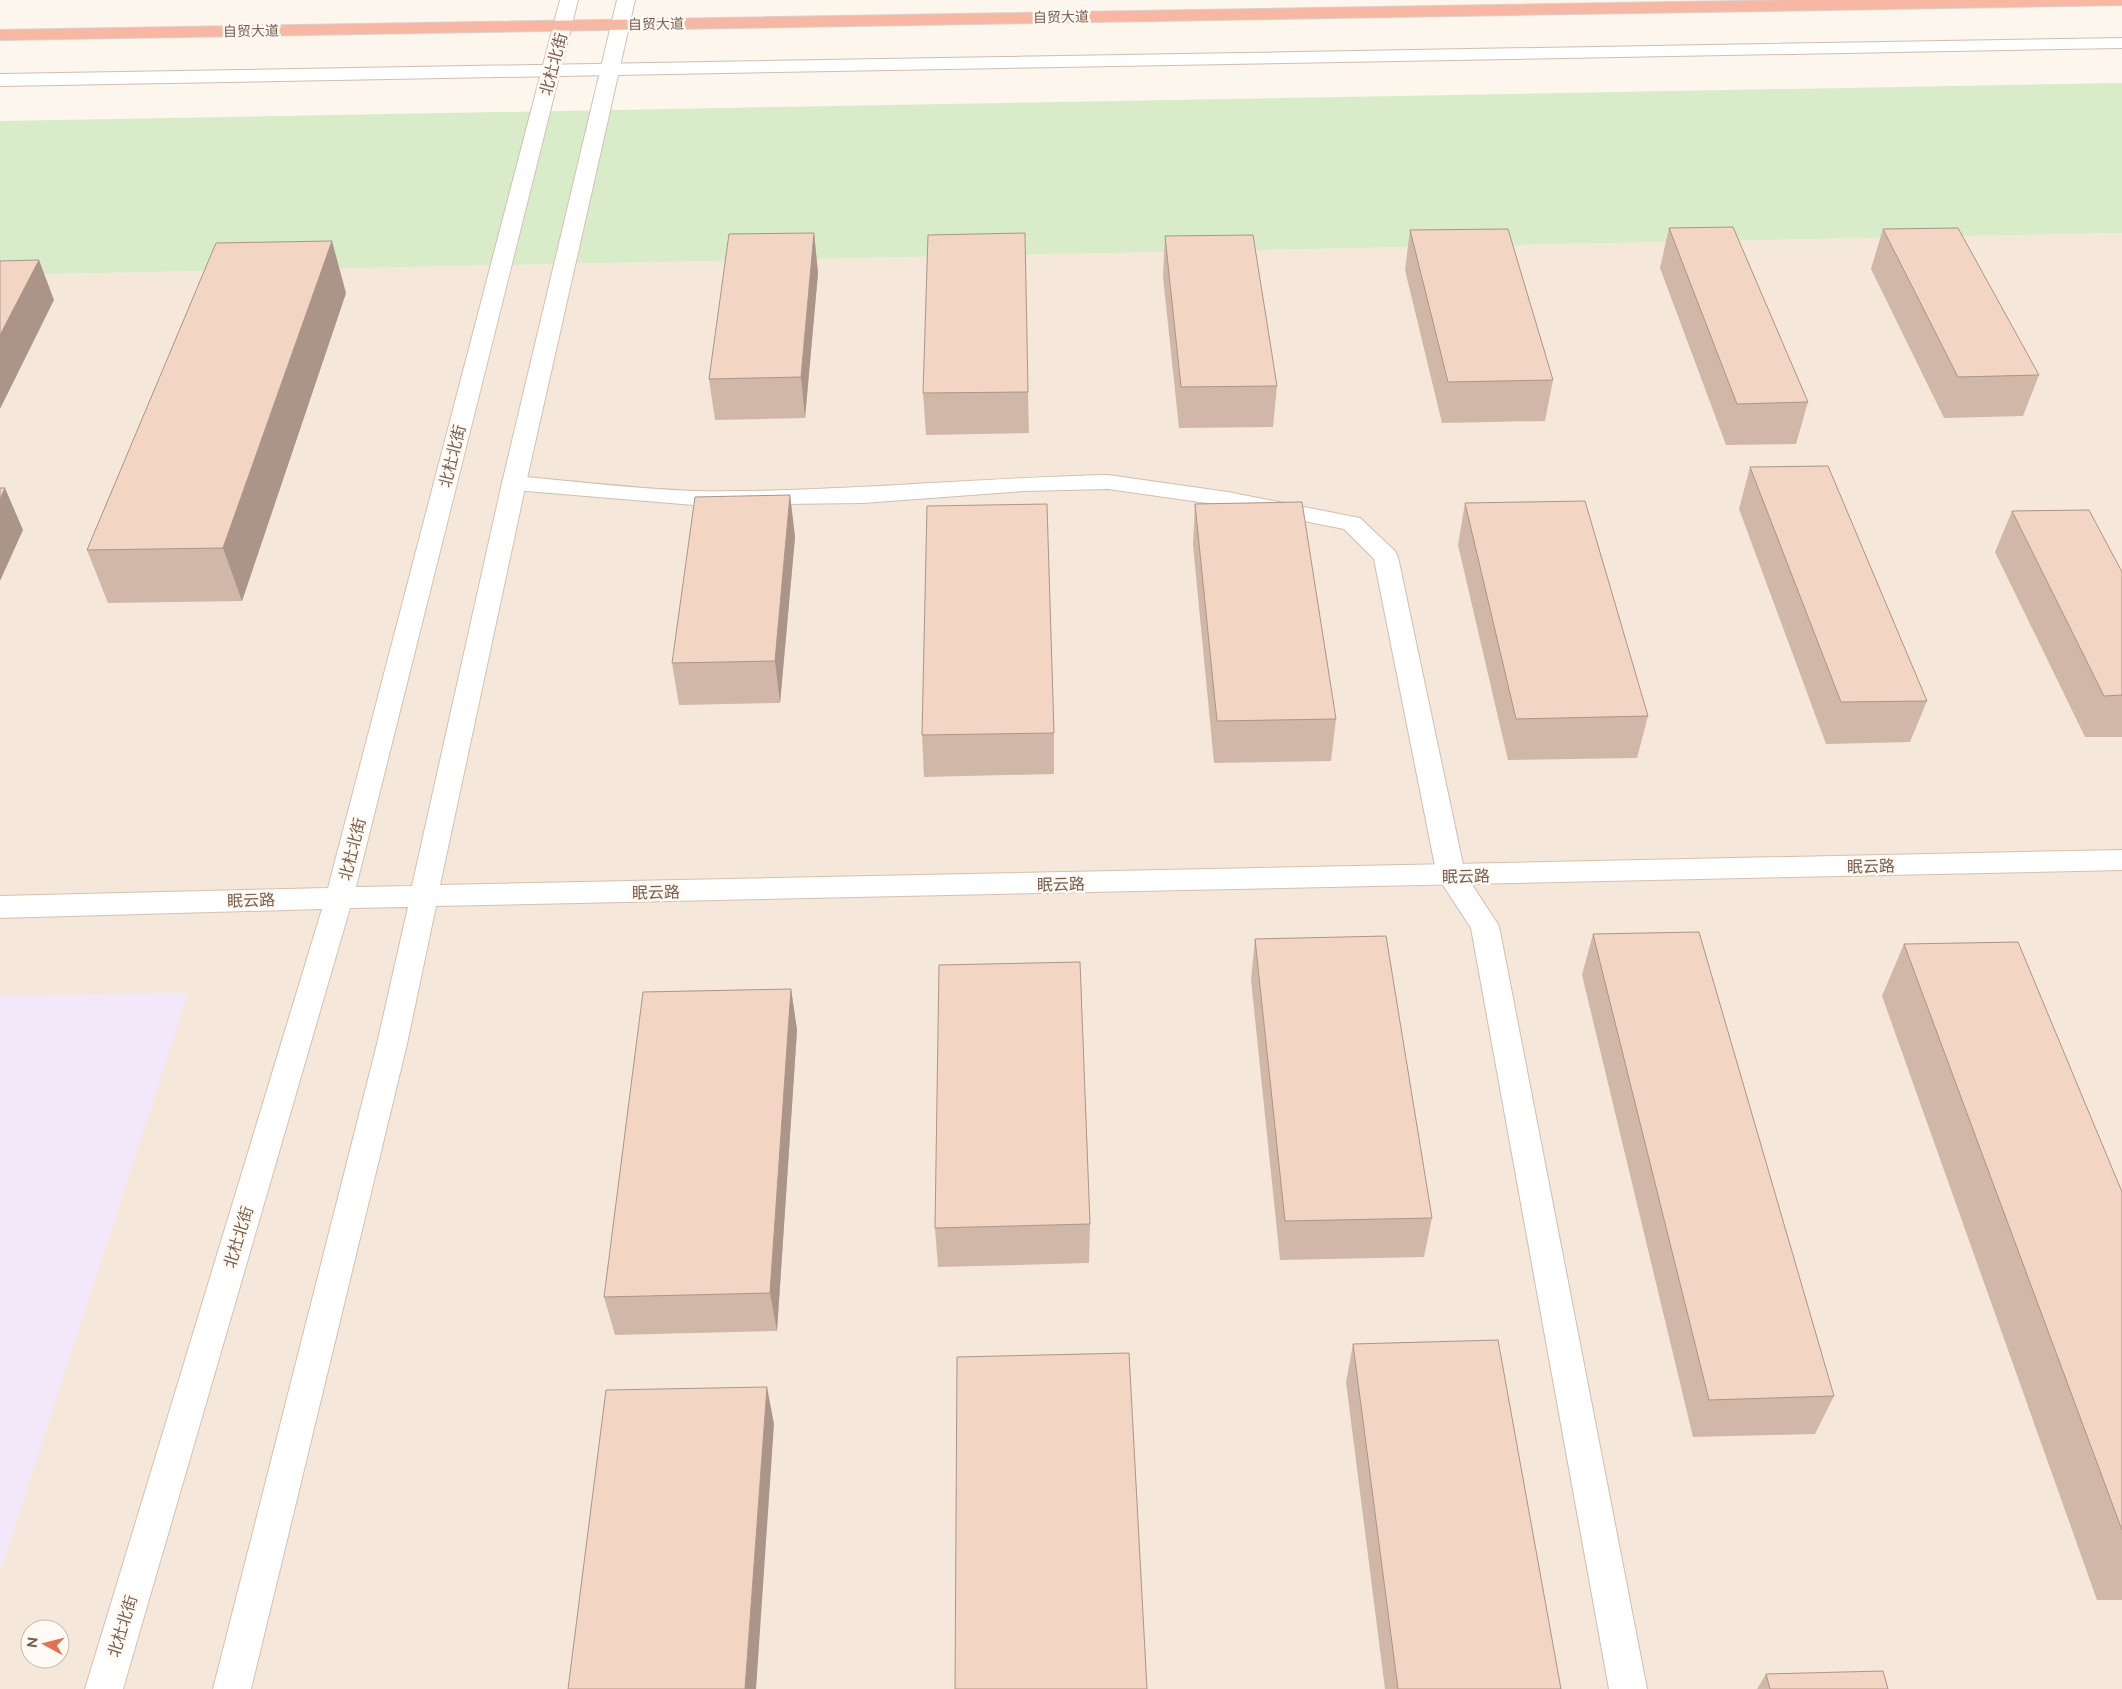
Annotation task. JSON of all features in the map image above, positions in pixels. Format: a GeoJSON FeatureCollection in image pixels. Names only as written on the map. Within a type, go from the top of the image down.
{"type":"FeatureCollection","features":[{"type":"Feature","properties":{"kind":"highway","name":"自贸大道"},"geometry":{"type":"LineString","coordinates":[[0,35],[623,12],[2122,0]]}},
{"type":"Feature","properties":{"kind":"street"},"geometry":{"type":"LineString","coordinates":[[232,1689],[392,1044],[514,483],[623,12]]}},
{"type":"Feature","properties":{"kind":"street","name":"北杜北街"},"geometry":{"type":"LineString","coordinates":[[104,1689],[339,898],[567,13]]}},
{"type":"Feature","properties":{"kind":"street"},"geometry":{"type":"LineString","coordinates":[[0,80],[2122,43]]}},
{"type":"Feature","properties":{"kind":"street"},"geometry":{"type":"LineString","coordinates":[[514,483],[694,498],[863,496],[1024,484],[1108,482],[1228,499],[1352,524],[1386,558],[1451,876],[1485,926],[1628,1689]]}},
{"type":"Feature","properties":{"kind":"street","name":"眠云路"},"geometry":{"type":"LineString","coordinates":[[0,907],[424,896],[1451,876],[2122,860]]}},
{"type":"Feature","properties":{"kind":"shaded area"},"geometry":{"type":"Polygon","coordinates":[[[2122,233],[2122,1689],[0,1689],[0,275],[2122,233]]]}},
{"type":"Feature","properties":{"kind":"shaded area"},"geometry":{"type":"Polygon","coordinates":[[[188,993],[0,1572],[0,996],[188,993]]]}},
{"type":"Feature","properties":{"kind":"green space"},"geometry":{"type":"Polygon","coordinates":[[[2122,83],[2122,233],[0,275],[0,121],[2122,83]]]}},
{"type":"Feature","properties":{"kind":"building"},"geometry":{"type":"Polygon","coordinates":[[[1733,227],[1808,402],[1737,404],[1669,228],[1733,227]]]}},
{"type":"Feature","properties":{"kind":"building"},"geometry":{"type":"Polygon","coordinates":[[[1958,228],[2039,375],[1958,377],[1883,229],[1958,228]]]}},
{"type":"Feature","properties":{"kind":"building"},"geometry":{"type":"Polygon","coordinates":[[[1508,229],[1553,380],[1448,382],[1410,230],[1508,229]]]}},
{"type":"Feature","properties":{"kind":"building"},"geometry":{"type":"Polygon","coordinates":[[[814,233],[801,377],[709,379],[729,234],[814,233]]]}},
{"type":"Feature","properties":{"kind":"building"},"geometry":{"type":"Polygon","coordinates":[[[1025,233],[1028,392],[923,393],[928,235],[1025,233]]]}},
{"type":"Feature","properties":{"kind":"building"},"geometry":{"type":"Polygon","coordinates":[[[1253,235],[1277,386],[1181,387],[1165,236],[1253,235]]]}},
{"type":"Feature","properties":{"kind":"building"},"geometry":{"type":"Polygon","coordinates":[[[332,241],[223,548],[87,550],[216,243],[332,241]]]}},
{"type":"Feature","properties":{"kind":"building"},"geometry":{"type":"Polygon","coordinates":[[[39,260],[0,335],[0,261],[39,260]]]}},
{"type":"Feature","properties":{"kind":"building"},"geometry":{"type":"Polygon","coordinates":[[[1828,466],[1927,701],[1841,702],[1750,467],[1828,466]]]}},
{"type":"Feature","properties":{"kind":"building"},"geometry":{"type":"Polygon","coordinates":[[[0,488],[5,488],[0,499],[0,488]]]}},
{"type":"Feature","properties":{"kind":"building"},"geometry":{"type":"Polygon","coordinates":[[[790,495],[775,661],[672,663],[695,497],[790,495]]]}},
{"type":"Feature","properties":{"kind":"building"},"geometry":{"type":"Polygon","coordinates":[[[1585,501],[1648,716],[1516,719],[1465,503],[1585,501]]]}},
{"type":"Feature","properties":{"kind":"building"},"geometry":{"type":"Polygon","coordinates":[[[1302,502],[1336,719],[1217,721],[1195,504],[1302,502]]]}},
{"type":"Feature","properties":{"kind":"building"},"geometry":{"type":"Polygon","coordinates":[[[1047,504],[1054,733],[922,735],[927,506],[1047,504]]]}},
{"type":"Feature","properties":{"kind":"building"},"geometry":{"type":"Polygon","coordinates":[[[2089,510],[2122,572],[2122,695],[2104,696],[2012,511],[2089,510]]]}},
{"type":"Feature","properties":{"kind":"building"},"geometry":{"type":"Polygon","coordinates":[[[1699,932],[1834,1396],[1709,1400],[1593,934],[1699,932]]]}},
{"type":"Feature","properties":{"kind":"building"},"geometry":{"type":"Polygon","coordinates":[[[1386,936],[1432,1218],[1285,1221],[1255,939],[1386,936]]]}},
{"type":"Feature","properties":{"kind":"building"},"geometry":{"type":"Polygon","coordinates":[[[2018,942],[2122,1192],[2122,1530],[1904,944],[2018,942]]]}},
{"type":"Feature","properties":{"kind":"building"},"geometry":{"type":"Polygon","coordinates":[[[1080,962],[1090,1224],[935,1228],[939,965],[1080,962]]]}},
{"type":"Feature","properties":{"kind":"building"},"geometry":{"type":"Polygon","coordinates":[[[791,989],[770,1293],[604,1297],[643,992],[791,989]]]}},
{"type":"Feature","properties":{"kind":"building"},"geometry":{"type":"Polygon","coordinates":[[[1498,1340],[1561,1689],[1398,1689],[1353,1344],[1498,1340]]]}},
{"type":"Feature","properties":{"kind":"building"},"geometry":{"type":"Polygon","coordinates":[[[1129,1353],[1147,1689],[955,1689],[957,1357],[1129,1353]]]}},
{"type":"Feature","properties":{"kind":"building"},"geometry":{"type":"Polygon","coordinates":[[[767,1387],[745,1689],[568,1689],[606,1390],[767,1387]]]}},
{"type":"Feature","properties":{"kind":"building"},"geometry":{"type":"Polygon","coordinates":[[[1883,1671],[1888,1689],[1770,1689],[1766,1674],[1883,1671]]]}}]}
